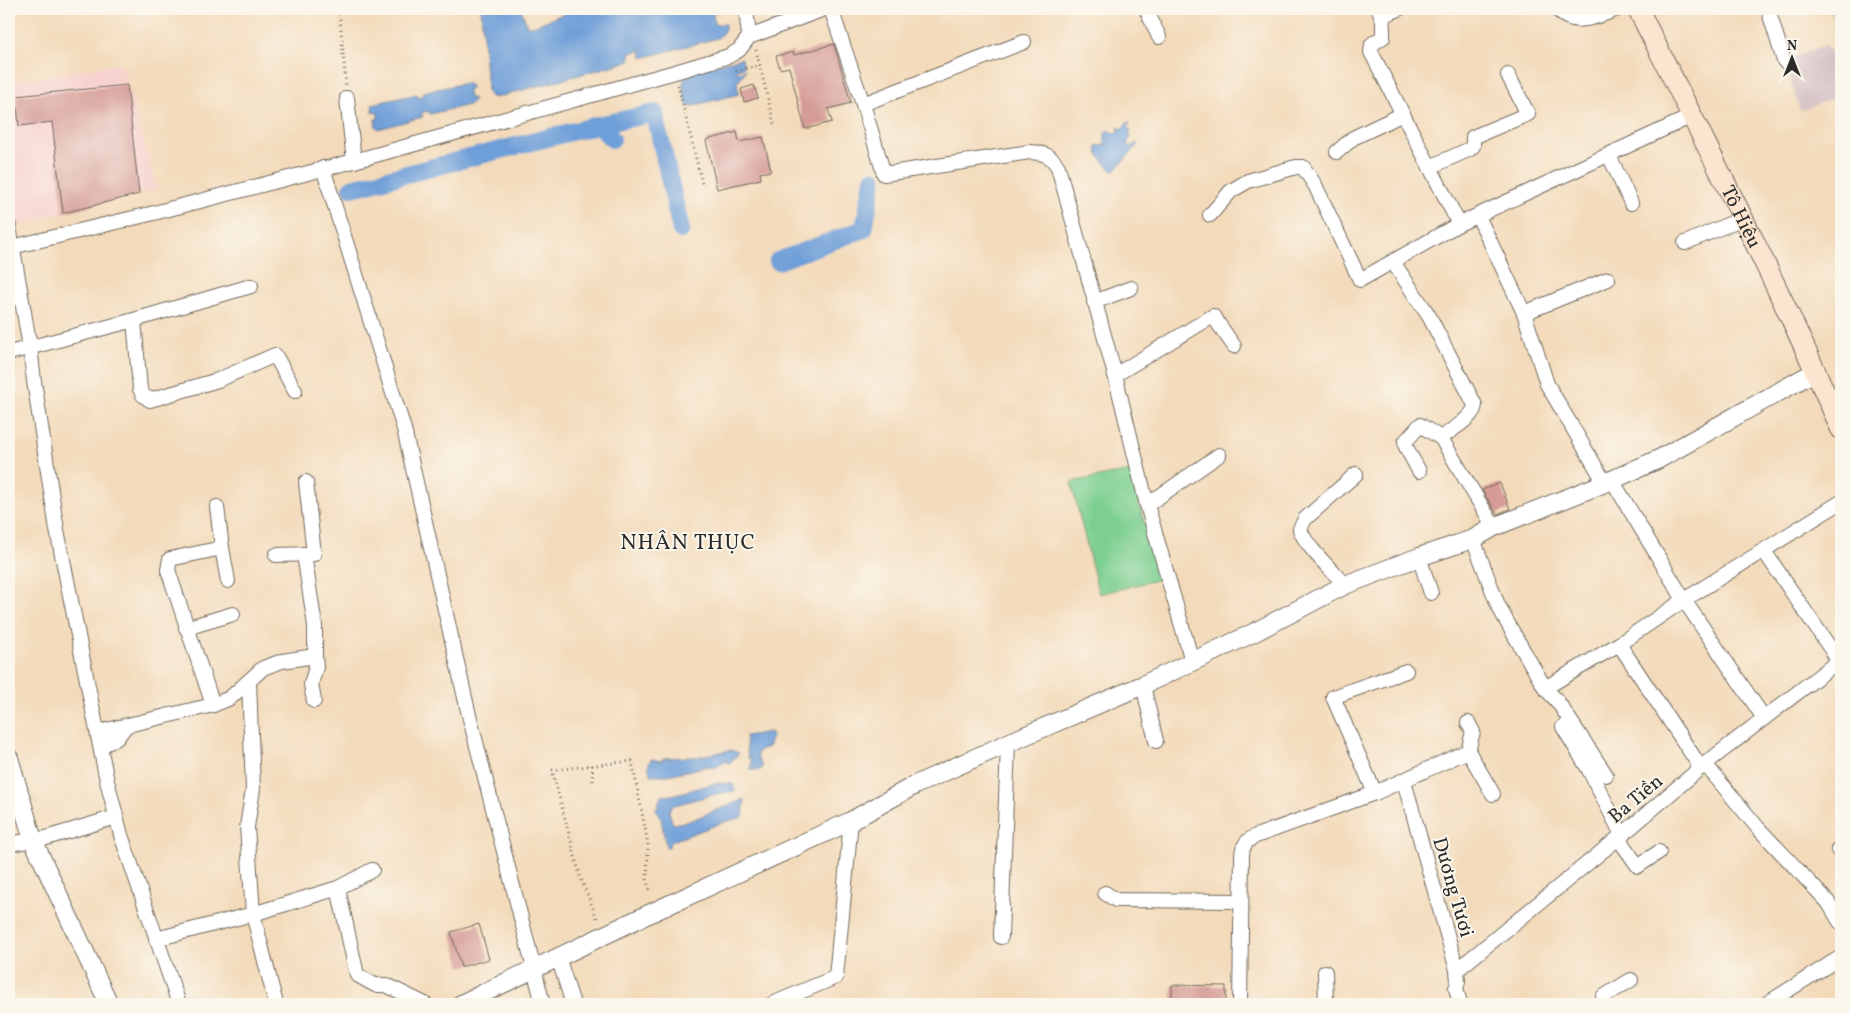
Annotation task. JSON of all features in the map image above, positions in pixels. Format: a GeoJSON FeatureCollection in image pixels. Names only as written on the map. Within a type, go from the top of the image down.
{"type":"FeatureCollection","features":[{"type":"Feature","properties":{"kind":"main road","name":"Tô Hiệu"},"geometry":{"type":"LineString","coordinates":[[1638,9],[1742,218],[1816,371],[1841,428]]}},
{"type":"Feature","properties":{"kind":"street"},"geometry":{"type":"LineString","coordinates":[[746,9],[748,37]]}},
{"type":"Feature","properties":{"kind":"street"},"geometry":{"type":"LineString","coordinates":[[12,247],[150,214],[675,72],[729,56],[738,50],[748,37],[824,9]]}},
{"type":"Feature","properties":{"kind":"street"},"geometry":{"type":"LineString","coordinates":[[831,9],[884,174],[1030,152],[1050,156],[1055,162],[1061,175],[1115,375],[1147,506],[1192,661]]}},
{"type":"Feature","properties":{"kind":"street"},"geometry":{"type":"LineString","coordinates":[[1146,9],[1159,37]]}},
{"type":"Feature","properties":{"kind":"street"},"geometry":{"type":"LineString","coordinates":[[1399,9],[1380,12],[1383,22],[1382,37],[1372,44],[1372,52],[1459,224]]}},
{"type":"Feature","properties":{"kind":"street"},"geometry":{"type":"LineString","coordinates":[[1557,9],[1562,15],[1585,21],[1618,9]]}},
{"type":"Feature","properties":{"kind":"street"},"geometry":{"type":"LineString","coordinates":[[1768,9],[1784,61]]}},
{"type":"Feature","properties":{"kind":"street"},"geometry":{"type":"LineString","coordinates":[[863,104],[1024,42]]}},
{"type":"Feature","properties":{"kind":"street"},"geometry":{"type":"LineString","coordinates":[[1430,166],[1470,149],[1472,137],[1528,114],[1508,75]]}},
{"type":"Feature","properties":{"kind":"street"},"geometry":{"type":"LineString","coordinates":[[347,98],[354,160]]}},
{"type":"Feature","properties":{"kind":"street"},"geometry":{"type":"LineString","coordinates":[[1337,152],[1354,138],[1403,114]]}},
{"type":"Feature","properties":{"kind":"street"},"geometry":{"type":"LineString","coordinates":[[1210,215],[1231,191],[1248,181],[1296,167],[1303,167],[1315,185],[1360,280],[1459,224],[1692,116]]}},
{"type":"Feature","properties":{"kind":"street"},"geometry":{"type":"LineString","coordinates":[[1609,155],[1631,203]]}},
{"type":"Feature","properties":{"kind":"street"},"geometry":{"type":"LineString","coordinates":[[323,168],[404,429],[470,721],[544,1004]]}},
{"type":"Feature","properties":{"kind":"street"},"geometry":{"type":"LineString","coordinates":[[1478,216],[1524,313],[1547,384],[1684,600],[1764,718]]}},
{"type":"Feature","properties":{"kind":"street"},"geometry":{"type":"LineString","coordinates":[[1685,243],[1742,218]]}},
{"type":"Feature","properties":{"kind":"street"},"geometry":{"type":"LineString","coordinates":[[9,226],[30,347],[57,530],[116,817],[179,1004]]}},
{"type":"Feature","properties":{"kind":"street"},"geometry":{"type":"LineString","coordinates":[[1393,262],[1429,316],[1475,405],[1470,417],[1456,425],[1441,438]]}},
{"type":"Feature","properties":{"kind":"street"},"geometry":{"type":"LineString","coordinates":[[1524,313],[1608,279]]}},
{"type":"Feature","properties":{"kind":"street"},"geometry":{"type":"LineString","coordinates":[[9,353],[134,320],[251,286]]}},
{"type":"Feature","properties":{"kind":"street"},"geometry":{"type":"LineString","coordinates":[[1094,302],[1131,288]]}},
{"type":"Feature","properties":{"kind":"street"},"geometry":{"type":"LineString","coordinates":[[1115,375],[1212,316],[1234,346]]}},
{"type":"Feature","properties":{"kind":"street"},"geometry":{"type":"LineString","coordinates":[[134,320],[140,389],[143,395],[150,400],[218,380],[275,355],[295,391]]}},
{"type":"Feature","properties":{"kind":"street"},"geometry":{"type":"LineString","coordinates":[[1154,351],[1161,364]]}},
{"type":"Feature","properties":{"kind":"street"},"geometry":{"type":"LineString","coordinates":[[462,1004],[558,957],[851,821],[915,785],[1142,685],[1253,633],[1345,585],[1472,539],[1494,526],[1609,482],[1660,460],[1816,371]]}},
{"type":"Feature","properties":{"kind":"street"},"geometry":{"type":"LineString","coordinates":[[1419,471],[1405,442],[1420,425],[1441,438],[1494,526]]}},
{"type":"Feature","properties":{"kind":"street"},"geometry":{"type":"LineString","coordinates":[[1147,506],[1219,455]]}},
{"type":"Feature","properties":{"kind":"street"},"geometry":{"type":"LineString","coordinates":[[1345,585],[1312,548],[1300,529],[1305,519],[1356,474]]}},
{"type":"Feature","properties":{"kind":"street"},"geometry":{"type":"LineString","coordinates":[[276,555],[314,554],[306,482]]}},
{"type":"Feature","properties":{"kind":"street"},"geometry":{"type":"LineString","coordinates":[[1545,688],[1619,644],[1684,600],[1841,502]]}},
{"type":"Feature","properties":{"kind":"street"},"geometry":{"type":"LineString","coordinates":[[217,507],[228,581]]}},
{"type":"Feature","properties":{"kind":"street"},"geometry":{"type":"LineString","coordinates":[[1472,539],[1498,605],[1545,688],[1558,702],[1606,775]]}},
{"type":"Feature","properties":{"kind":"street"},"geometry":{"type":"LineString","coordinates":[[213,705],[168,570],[170,559],[222,548]]}},
{"type":"Feature","properties":{"kind":"street"},"geometry":{"type":"LineString","coordinates":[[1764,551],[1840,660]]}},
{"type":"Feature","properties":{"kind":"street"},"geometry":{"type":"LineString","coordinates":[[304,554],[316,626],[316,667],[311,684],[314,701]]}},
{"type":"Feature","properties":{"kind":"street"},"geometry":{"type":"LineString","coordinates":[[1419,557],[1431,593]]}},
{"type":"Feature","properties":{"kind":"street"},"geometry":{"type":"LineString","coordinates":[[186,628],[233,614]]}},
{"type":"Feature","properties":{"kind":"street"},"geometry":{"type":"LineString","coordinates":[[1619,644],[1703,766],[1828,902],[1840,922]]}},
{"type":"Feature","properties":{"kind":"street"},"geometry":{"type":"LineString","coordinates":[[98,732],[122,732],[213,705],[230,698],[263,668],[282,661],[315,656]]}},
{"type":"Feature","properties":{"kind":"street","name":"Ba Tiền"},"geometry":{"type":"LineString","coordinates":[[1457,970],[1620,837],[1703,766],[1840,660]]}},
{"type":"Feature","properties":{"kind":"street"},"geometry":{"type":"LineString","coordinates":[[1375,793],[1333,697],[1406,671]]}},
{"type":"Feature","properties":{"kind":"street"},"geometry":{"type":"LineString","coordinates":[[249,682],[253,789],[247,827],[254,914],[276,1004]]}},
{"type":"Feature","properties":{"kind":"street"},"geometry":{"type":"LineString","coordinates":[[1142,685],[1156,741]]}},
{"type":"Feature","properties":{"kind":"street"},"geometry":{"type":"LineString","coordinates":[[1559,720],[1589,770],[1620,837],[1638,866],[1659,852]]}},
{"type":"Feature","properties":{"kind":"street"},"geometry":{"type":"LineString","coordinates":[[1468,723],[1473,732],[1468,751],[1493,794]]}},
{"type":"Feature","properties":{"kind":"street"},"geometry":{"type":"LineString","coordinates":[[101,746],[122,732]]}},
{"type":"Feature","properties":{"kind":"street"},"geometry":{"type":"LineString","coordinates":[[1001,937],[1008,743]]}},
{"type":"Feature","properties":{"kind":"street"},"geometry":{"type":"LineString","coordinates":[[1240,1004],[1242,851],[1248,840],[1375,793],[1468,751]]}},
{"type":"Feature","properties":{"kind":"street"},"geometry":{"type":"LineString","coordinates":[[9,758],[33,840],[109,1004]]}},
{"type":"Feature","properties":{"kind":"street","name":"Dương Tươi"},"geometry":{"type":"LineString","coordinates":[[1404,781],[1457,970],[1458,982],[1456,988],[1460,1004]]}},
{"type":"Feature","properties":{"kind":"street"},"geometry":{"type":"LineString","coordinates":[[9,844],[33,840],[116,817]]}},
{"type":"Feature","properties":{"kind":"street"},"geometry":{"type":"LineString","coordinates":[[772,1004],[836,978],[851,821]]}},
{"type":"Feature","properties":{"kind":"street"},"geometry":{"type":"LineString","coordinates":[[156,939],[254,914],[338,888],[372,870]]}},
{"type":"Feature","properties":{"kind":"street"},"geometry":{"type":"LineString","coordinates":[[338,888],[357,975],[375,985],[386,985],[426,1004]]}},
{"type":"Feature","properties":{"kind":"street"},"geometry":{"type":"LineString","coordinates":[[1105,893],[1116,900],[1241,900]]}},
{"type":"Feature","properties":{"kind":"street"},"geometry":{"type":"LineString","coordinates":[[558,957],[573,1004]]}},
{"type":"Feature","properties":{"kind":"street"},"geometry":{"type":"LineString","coordinates":[[1766,1004],[1841,957]]}},
{"type":"Feature","properties":{"kind":"street"},"geometry":{"type":"LineString","coordinates":[[1325,972],[1326,1004]]}},
{"type":"Feature","properties":{"kind":"street"},"geometry":{"type":"LineString","coordinates":[[1600,1002],[1632,980]]}},
{"type":"Feature","properties":{"kind":"path"},"geometry":{"type":"LineString","coordinates":[[338,9],[347,98]]}},
{"type":"Feature","properties":{"kind":"path"},"geometry":{"type":"LineString","coordinates":[[748,37],[756,48],[774,124]]}},
{"type":"Feature","properties":{"kind":"path"},"geometry":{"type":"LineString","coordinates":[[737,70],[760,65]]}},
{"type":"Feature","properties":{"kind":"path"},"geometry":{"type":"LineString","coordinates":[[675,72],[703,186]]}},
{"type":"Feature","properties":{"kind":"path"},"geometry":{"type":"LineString","coordinates":[[597,918],[581,879],[552,770],[632,761],[648,844],[647,882],[650,893]]}},
{"type":"Feature","properties":{"kind":"path"},"geometry":{"type":"LineString","coordinates":[[592,765],[593,782]]}},
{"type":"Feature","properties":{"kind":"shaded area"},"geometry":{"type":"Polygon","coordinates":[[[1825,45],[1834,56],[1841,75],[1841,95],[1800,111],[1784,61],[1825,45]]]}},
{"type":"Feature","properties":{"kind":"shaded area"},"geometry":{"type":"Polygon","coordinates":[[[122,63],[157,189],[17,225],[9,156],[9,83],[122,63]]]}},
{"type":"Feature","properties":{"kind":"green space"},"geometry":{"type":"Polygon","coordinates":[[[1130,471],[1160,579],[1099,594],[1071,482],[1130,471]]]}},
{"type":"Feature","properties":{"kind":"water"},"geometry":{"type":"Polygon","coordinates":[[[481,9],[521,9],[527,26],[533,26],[576,9],[722,9],[722,11],[713,11],[714,24],[725,24],[725,30],[718,38],[642,58],[641,50],[630,53],[630,61],[494,98],[489,95],[487,90],[481,9]]]}},
{"type":"Feature","properties":{"kind":"water"},"geometry":{"type":"Polygon","coordinates":[[[1831,9],[1841,9],[1841,41],[1831,9]]]}},
{"type":"Feature","properties":{"kind":"water"},"geometry":{"type":"Polygon","coordinates":[[[742,58],[744,67],[737,69],[737,72],[746,70],[737,83],[739,94],[688,107],[683,83],[691,71],[742,58]]]}},
{"type":"Feature","properties":{"kind":"water"},"geometry":{"type":"Polygon","coordinates":[[[466,83],[471,86],[471,89],[467,91],[470,99],[474,98],[469,105],[430,114],[428,111],[421,113],[423,117],[378,129],[376,127],[375,119],[378,119],[378,113],[373,112],[372,104],[417,94],[417,97],[423,96],[423,92],[466,83]]]}},
{"type":"Feature","properties":{"kind":"water"},"geometry":{"type":"Polygon","coordinates":[[[1128,122],[1130,123],[1128,127],[1131,130],[1129,134],[1131,138],[1128,141],[1128,145],[1130,147],[1137,143],[1138,145],[1115,170],[1111,170],[1098,155],[1097,146],[1105,145],[1105,133],[1109,130],[1117,133],[1118,127],[1122,129],[1128,122]]]}},
{"type":"Feature","properties":{"kind":"water"},"geometry":{"type":"Polygon","coordinates":[[[770,732],[772,737],[768,747],[759,750],[757,756],[762,767],[760,770],[751,770],[751,759],[748,758],[745,736],[770,732]]]}},
{"type":"Feature","properties":{"kind":"water"},"geometry":{"type":"Polygon","coordinates":[[[731,750],[739,753],[729,764],[725,761],[715,768],[709,766],[668,775],[651,775],[648,766],[651,759],[662,761],[663,758],[696,757],[731,750]]]}},
{"type":"Feature","properties":{"kind":"water"},"geometry":{"type":"Polygon","coordinates":[[[719,783],[733,784],[735,791],[671,806],[669,812],[673,824],[689,821],[745,799],[743,817],[670,842],[669,847],[666,847],[661,818],[655,809],[658,807],[662,796],[719,783]]]}},
{"type":"Feature","properties":{"kind":"building"},"geometry":{"type":"Polygon","coordinates":[[[834,44],[851,103],[828,109],[832,122],[805,129],[789,67],[780,69],[776,56],[793,52],[794,55],[834,44]]]}},
{"type":"Feature","properties":{"kind":"building"},"geometry":{"type":"Polygon","coordinates":[[[127,85],[139,194],[63,213],[52,122],[19,126],[16,96],[127,85]]]}},
{"type":"Feature","properties":{"kind":"building"},"geometry":{"type":"Polygon","coordinates":[[[754,85],[758,98],[744,102],[741,89],[754,85]]]}},
{"type":"Feature","properties":{"kind":"building"},"geometry":{"type":"Polygon","coordinates":[[[737,132],[739,142],[763,137],[771,171],[760,173],[761,179],[717,189],[706,140],[737,132]]]}},
{"type":"Feature","properties":{"kind":"building"},"geometry":{"type":"Polygon","coordinates":[[[1500,483],[1510,509],[1497,514],[1482,490],[1500,483]]]}},
{"type":"Feature","properties":{"kind":"building"},"geometry":{"type":"Polygon","coordinates":[[[479,924],[489,959],[461,967],[451,932],[479,924]]]}},
{"type":"Feature","properties":{"kind":"building"},"geometry":{"type":"Polygon","coordinates":[[[1172,985],[1226,986],[1226,1004],[1172,1004],[1172,985]]]}},
{"type":"Feature","properties":{"kind":"waterway"},"geometry":{"type":"LineString","coordinates":[[598,125],[655,113],[658,129]]}},
{"type":"Feature","properties":{"kind":"waterway"},"geometry":{"type":"LineString","coordinates":[[352,188],[598,125],[612,139]]}},
{"type":"Feature","properties":{"kind":"waterway"},"geometry":{"type":"LineString","coordinates":[[660,137],[681,230]]}},
{"type":"Feature","properties":{"kind":"waterway"},"geometry":{"type":"LineString","coordinates":[[778,261],[864,229],[873,179]]}},
{"type":"Feature","properties":{"kind":"district","name":"NHÂN THỤC"},"geometry":{"type":"Point","coordinates":[688,541]}}]}
